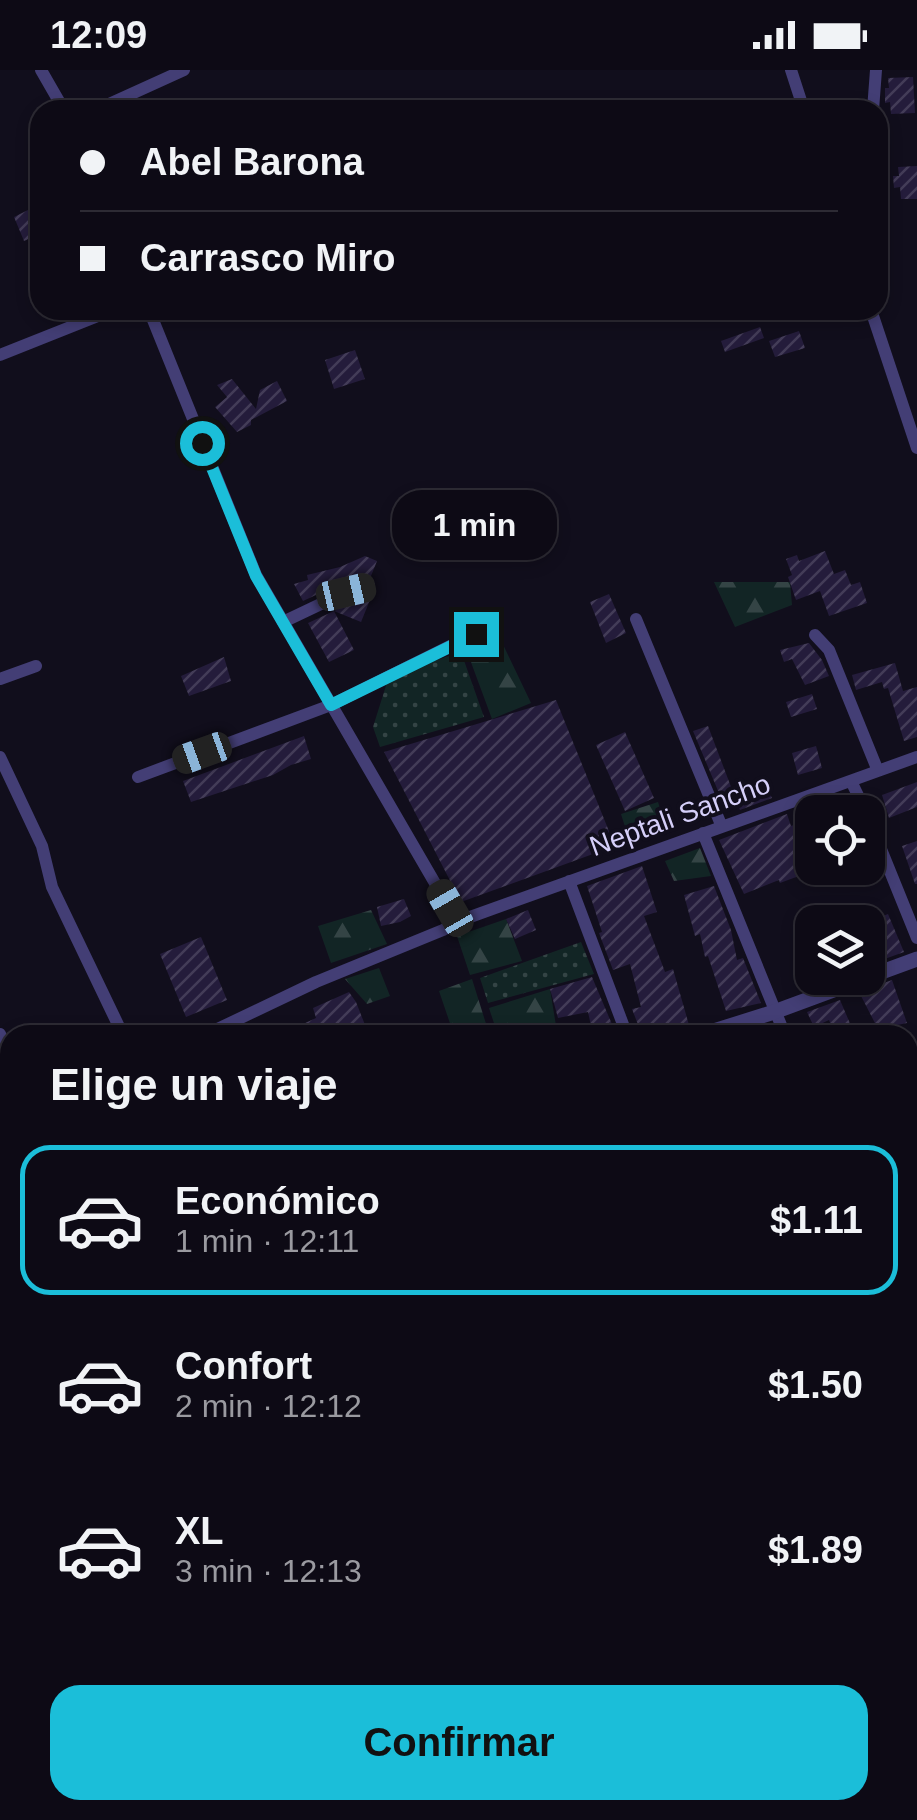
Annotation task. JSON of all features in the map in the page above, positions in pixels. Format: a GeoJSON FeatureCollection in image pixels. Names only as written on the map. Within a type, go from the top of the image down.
{"type":"FeatureCollection","features":[{"type":"Feature","properties":{"kind":"street"},"geometry":{"type":"LineString","coordinates":[[41,70],[58,100]]}},
{"type":"Feature","properties":{"kind":"street"},"geometry":{"type":"LineString","coordinates":[[118,100],[184,70]]}},
{"type":"Feature","properties":{"kind":"street"},"geometry":{"type":"LineString","coordinates":[[791,70],[801,100]]}},
{"type":"Feature","properties":{"kind":"street"},"geometry":{"type":"LineString","coordinates":[[874,100],[876,70]]}},
{"type":"Feature","properties":{"kind":"street"},"geometry":{"type":"LineString","coordinates":[[0,354],[87,320]]}},
{"type":"Feature","properties":{"kind":"street"},"geometry":{"type":"LineString","coordinates":[[153,320],[256,576],[459,921]]}},
{"type":"Feature","properties":{"kind":"street"},"geometry":{"type":"LineString","coordinates":[[874,320],[917,448]]}},
{"type":"Feature","properties":{"kind":"street"},"geometry":{"type":"LineString","coordinates":[[283,622],[346,592],[368,586]]}},
{"type":"Feature","properties":{"kind":"street"},"geometry":{"type":"LineString","coordinates":[[636,619],[722,827]]}},
{"type":"Feature","properties":{"kind":"street"},"geometry":{"type":"LineString","coordinates":[[138,777],[331,705],[476,634]]}},
{"type":"Feature","properties":{"kind":"street"},"geometry":{"type":"LineString","coordinates":[[815,635],[829,650],[878,771]]}},
{"type":"Feature","properties":{"kind":"street"},"geometry":{"type":"LineString","coordinates":[[0,679],[36,666]]}},
{"type":"Feature","properties":{"kind":"street"},"geometry":{"type":"LineString","coordinates":[[0,756],[42,846],[52,887],[118,1025]]}},
{"type":"Feature","properties":{"kind":"street","name":"Neptali Sancho"},"geometry":{"type":"LineString","coordinates":[[227,1025],[459,921],[917,757]]}},
{"type":"Feature","properties":{"kind":"street"},"geometry":{"type":"LineString","coordinates":[[851,781],[857,795]]}},
{"type":"Feature","properties":{"kind":"street"},"geometry":{"type":"LineString","coordinates":[[704,833],[780,1025]]}},
{"type":"Feature","properties":{"kind":"street"},"geometry":{"type":"LineString","coordinates":[[885,861],[917,938]]}},
{"type":"Feature","properties":{"kind":"street"},"geometry":{"type":"LineString","coordinates":[[568,881],[623,1025]]}},
{"type":"Feature","properties":{"kind":"street"},"geometry":{"type":"LineString","coordinates":[[885,971],[917,959]]}},
{"type":"Feature","properties":{"kind":"street"},"geometry":{"type":"LineString","coordinates":[[733,1025],[819,995]]}},
{"type":"Feature","properties":{"kind":"green space"},"geometry":{"type":"Polygon","coordinates":[[[714,582],[790,582],[792,605],[735,627],[714,582]]]}},
{"type":"Feature","properties":{"kind":"green space"},"geometry":{"type":"Polygon","coordinates":[[[497,632],[531,703],[492,719],[465,646],[497,632]]]}},
{"type":"Feature","properties":{"kind":"green space"},"geometry":{"type":"Polygon","coordinates":[[[461,652],[484,717],[380,747],[373,727],[389,676],[461,652]]]}},
{"type":"Feature","properties":{"kind":"green space"},"geometry":{"type":"Polygon","coordinates":[[[658,802],[666,828],[628,836],[621,814],[658,802]]]}},
{"type":"Feature","properties":{"kind":"green space"},"geometry":{"type":"Polygon","coordinates":[[[700,848],[711,876],[674,881],[665,861],[700,848]]]}},
{"type":"Feature","properties":{"kind":"green space"},"geometry":{"type":"Polygon","coordinates":[[[371,910],[387,944],[331,963],[318,926],[371,910]]]}},
{"type":"Feature","properties":{"kind":"green space"},"geometry":{"type":"Polygon","coordinates":[[[506,919],[522,961],[470,975],[457,936],[506,919]]]}},
{"type":"Feature","properties":{"kind":"green space"},"geometry":{"type":"Polygon","coordinates":[[[581,942],[594,974],[488,1003],[480,978],[581,942]]]}},
{"type":"Feature","properties":{"kind":"green space"},"geometry":{"type":"Polygon","coordinates":[[[379,968],[390,996],[367,1004],[345,979],[379,968]]]}},
{"type":"Feature","properties":{"kind":"green space"},"geometry":{"type":"Polygon","coordinates":[[[472,979],[486,1025],[451,1025],[439,991],[472,979]]]}},
{"type":"Feature","properties":{"kind":"green space"},"geometry":{"type":"Polygon","coordinates":[[[550,989],[556,1025],[495,1025],[489,1008],[550,989]]]}},
{"type":"Feature","properties":{"kind":"building"},"geometry":{"type":"Polygon","coordinates":[[[913,77],[915,113],[891,114],[890,102],[885,100],[888,78],[913,77]]]}},
{"type":"Feature","properties":{"kind":"building"},"geometry":{"type":"Polygon","coordinates":[[[917,166],[917,199],[901,199],[893,176],[899,176],[898,167],[917,166]]]}},
{"type":"Feature","properties":{"kind":"building"},"geometry":{"type":"Polygon","coordinates":[[[30,209],[30,238],[24,241],[14,217],[30,209]]]}},
{"type":"Feature","properties":{"kind":"building"},"geometry":{"type":"Polygon","coordinates":[[[760,327],[764,338],[725,352],[721,341],[760,327]]]}},
{"type":"Feature","properties":{"kind":"building"},"geometry":{"type":"Polygon","coordinates":[[[799,331],[805,348],[775,357],[769,341],[799,331]]]}},
{"type":"Feature","properties":{"kind":"building"},"geometry":{"type":"Polygon","coordinates":[[[355,350],[365,379],[334,389],[325,360],[355,350]]]}},
{"type":"Feature","properties":{"kind":"building"},"geometry":{"type":"Polygon","coordinates":[[[232,379],[256,409],[260,390],[277,381],[287,401],[237,432],[215,407],[227,397],[217,385],[232,379]]]}},
{"type":"Feature","properties":{"kind":"building"},"geometry":{"type":"Polygon","coordinates":[[[825,551],[834,574],[845,570],[851,585],[860,582],[867,603],[829,616],[820,591],[796,600],[786,559],[797,555],[799,561],[825,551]]]}},
{"type":"Feature","properties":{"kind":"building"},"geometry":{"type":"Polygon","coordinates":[[[365,556],[377,561],[371,576],[342,583],[303,601],[294,584],[308,580],[307,575],[365,556]]]}},
{"type":"Feature","properties":{"kind":"building"},"geometry":{"type":"Polygon","coordinates":[[[609,594],[626,633],[606,643],[590,602],[609,594]]]}},
{"type":"Feature","properties":{"kind":"building"},"geometry":{"type":"Polygon","coordinates":[[[359,599],[370,600],[361,622],[334,611],[359,599]]]}},
{"type":"Feature","properties":{"kind":"building"},"geometry":{"type":"Polygon","coordinates":[[[334,611],[354,650],[329,662],[308,623],[334,611]]]}},
{"type":"Feature","properties":{"kind":"building"},"geometry":{"type":"Polygon","coordinates":[[[809,643],[829,676],[805,685],[792,659],[784,662],[780,650],[809,643]]]}},
{"type":"Feature","properties":{"kind":"building"},"geometry":{"type":"Polygon","coordinates":[[[224,657],[231,681],[189,696],[181,676],[224,657]]]}},
{"type":"Feature","properties":{"kind":"building"},"geometry":{"type":"Polygon","coordinates":[[[895,663],[903,691],[917,687],[917,737],[904,741],[888,688],[884,689],[882,682],[856,690],[852,675],[895,663]]]}},
{"type":"Feature","properties":{"kind":"building"},"geometry":{"type":"Polygon","coordinates":[[[812,694],[817,709],[791,717],[786,702],[812,694]]]}},
{"type":"Feature","properties":{"kind":"building"},"geometry":{"type":"Polygon","coordinates":[[[556,700],[615,846],[461,902],[384,752],[556,700]]]}},
{"type":"Feature","properties":{"kind":"building"},"geometry":{"type":"Polygon","coordinates":[[[708,726],[738,806],[726,810],[693,731],[708,726]]]}},
{"type":"Feature","properties":{"kind":"building"},"geometry":{"type":"Polygon","coordinates":[[[625,732],[654,798],[625,811],[596,745],[625,732]]]}},
{"type":"Feature","properties":{"kind":"building"},"geometry":{"type":"Polygon","coordinates":[[[304,736],[311,759],[191,802],[183,781],[304,736]]]}},
{"type":"Feature","properties":{"kind":"building"},"geometry":{"type":"Polygon","coordinates":[[[816,746],[822,768],[798,775],[792,753],[816,746]]]}},
{"type":"Feature","properties":{"kind":"building"},"geometry":{"type":"Polygon","coordinates":[[[917,782],[917,807],[889,818],[882,795],[917,782]]]}},
{"type":"Feature","properties":{"kind":"building"},"geometry":{"type":"Polygon","coordinates":[[[767,787],[772,798],[740,810],[736,800],[767,787]]]}},
{"type":"Feature","properties":{"kind":"building"},"geometry":{"type":"Polygon","coordinates":[[[787,814],[791,826],[795,824],[795,877],[744,894],[719,840],[787,814]]]}},
{"type":"Feature","properties":{"kind":"building"},"geometry":{"type":"Polygon","coordinates":[[[917,841],[917,884],[915,884],[902,846],[917,841]]]}},
{"type":"Feature","properties":{"kind":"building"},"geometry":{"type":"Polygon","coordinates":[[[642,866],[657,912],[644,916],[665,972],[673,969],[689,1025],[638,1025],[632,1009],[641,1007],[630,964],[613,970],[587,886],[642,866]]]}},
{"type":"Feature","properties":{"kind":"building"},"geometry":{"type":"Polygon","coordinates":[[[714,886],[731,930],[737,960],[743,958],[761,1003],[726,1011],[700,934],[695,936],[684,895],[714,886]]]}},
{"type":"Feature","properties":{"kind":"building"},"geometry":{"type":"Polygon","coordinates":[[[404,899],[411,916],[381,926],[377,907],[404,899]]]}},
{"type":"Feature","properties":{"kind":"building"},"geometry":{"type":"Polygon","coordinates":[[[528,910],[536,930],[515,939],[506,919],[528,910]]]}},
{"type":"Feature","properties":{"kind":"building"},"geometry":{"type":"Polygon","coordinates":[[[888,914],[904,952],[885,959],[888,914]]]}},
{"type":"Feature","properties":{"kind":"building"},"geometry":{"type":"Polygon","coordinates":[[[201,937],[227,1000],[186,1017],[160,954],[201,937]]]}},
{"type":"Feature","properties":{"kind":"building"},"geometry":{"type":"Polygon","coordinates":[[[592,977],[612,1025],[591,1025],[588,1012],[558,1018],[550,989],[592,977]]]}},
{"type":"Feature","properties":{"kind":"building"},"geometry":{"type":"Polygon","coordinates":[[[892,980],[907,1023],[876,1025],[861,995],[885,995],[885,983],[892,980]]]}},
{"type":"Feature","properties":{"kind":"building"},"geometry":{"type":"Polygon","coordinates":[[[349,992],[365,1025],[303,1025],[316,1018],[313,1008],[349,992]]]}},
{"type":"Feature","properties":{"kind":"building"},"geometry":{"type":"Polygon","coordinates":[[[840,1000],[851,1025],[831,1025],[829,1020],[813,1025],[807,1012],[840,1000]]]}},
{"type":"Feature","properties":{"kind":"route"},"geometry":{"type":"LineString","coordinates":[[202,443],[256,576],[331,705],[476,634]]}}]}
